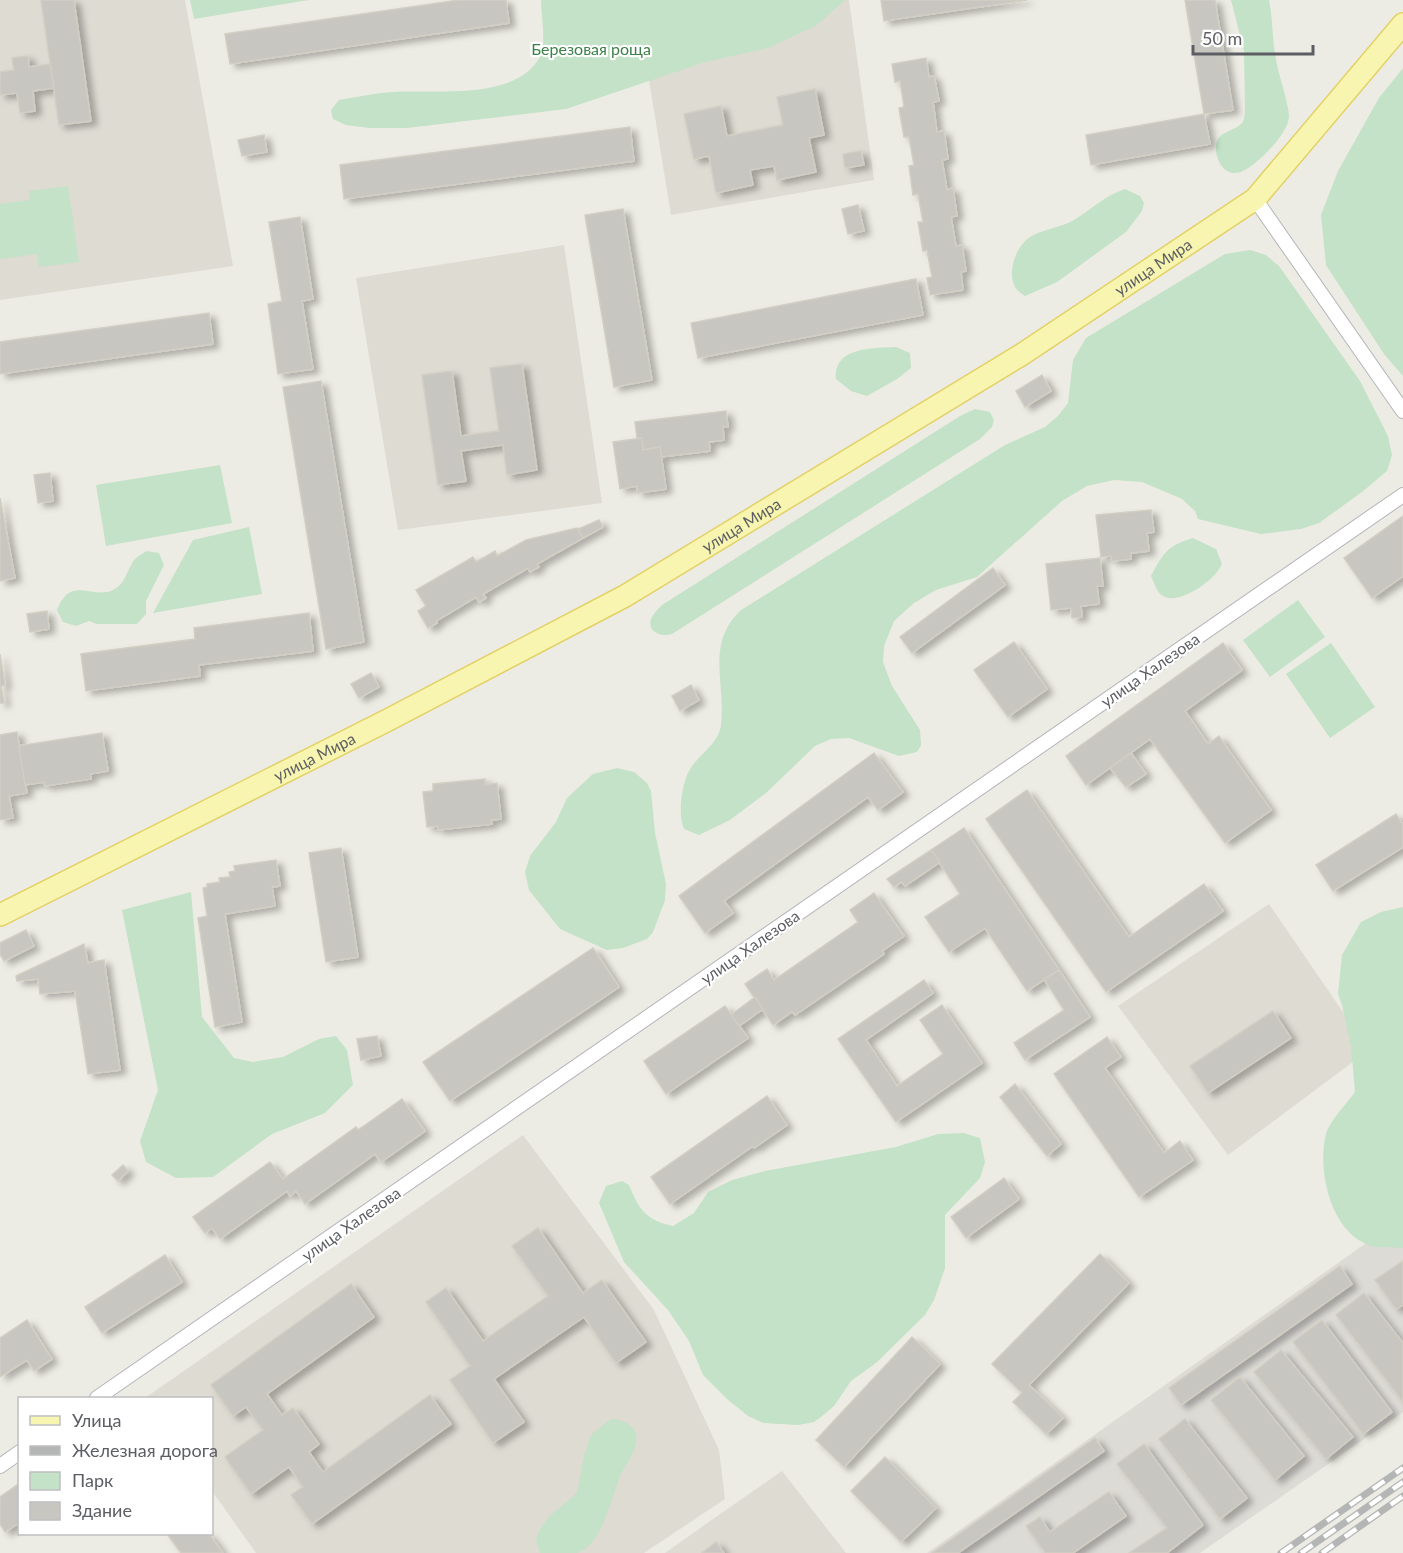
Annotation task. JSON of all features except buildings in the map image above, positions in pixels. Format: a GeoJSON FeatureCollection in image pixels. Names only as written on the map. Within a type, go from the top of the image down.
{"type":"FeatureCollection","features":[{"type":"Feature","properties":{"kind":"main road","name":"улица Мира"},"geometry":{"type":"LineString","coordinates":[[0,915],[376,726],[625,596],[1021,355],[1255,199],[1403,24]]}},
{"type":"Feature","properties":{"kind":"street"},"geometry":{"type":"LineString","coordinates":[[1255,199],[1403,411]]}},
{"type":"Feature","properties":{"kind":"street","name":"улица Халезова"},"geometry":{"type":"LineString","coordinates":[[98,1397],[1403,495]]}},
{"type":"Feature","properties":{"kind":"street"},"geometry":{"type":"LineString","coordinates":[[0,1466],[18,1453]]}},
{"type":"Feature","properties":{"kind":"shaded area"},"geometry":{"type":"Polygon","coordinates":[[[0,0],[185,0],[233,266],[0,300],[0,0]]]}},
{"type":"Feature","properties":{"kind":"shaded area"},"geometry":{"type":"Polygon","coordinates":[[[636,0],[849,0],[874,180],[671,215],[636,0]]]}},
{"type":"Feature","properties":{"kind":"shaded area"},"geometry":{"type":"Polygon","coordinates":[[[564,245],[602,503],[398,530],[356,278],[564,245]]]}},
{"type":"Feature","properties":{"kind":"shaded area"},"geometry":{"type":"Polygon","coordinates":[[[1269,904],[1369,1050],[1228,1155],[1118,1006],[1269,904]]]}},
{"type":"Feature","properties":{"kind":"shaded area"},"geometry":{"type":"Polygon","coordinates":[[[523,1135],[654,1310],[719,1450],[725,1499],[644,1553],[256,1553],[213,1492],[213,1397],[146,1397],[523,1135]]]}},
{"type":"Feature","properties":{"kind":"shaded area"},"geometry":{"type":"Polygon","coordinates":[[[1396,1222],[1403,1230],[1403,1412],[1200,1553],[927,1553],[1396,1222]]]}},
{"type":"Feature","properties":{"kind":"shaded area"},"geometry":{"type":"Polygon","coordinates":[[[782,1471],[846,1553],[665,1553],[713,1519],[782,1471]]]}},
{"type":"Feature","properties":{"kind":"green space"},"geometry":{"type":"Polygon","coordinates":[[[190,0],[309,0],[194,19],[190,0]]]}},
{"type":"Feature","properties":{"kind":"green space","name":"Березовая роща"},"geometry":{"type":"Polygon","coordinates":[[[541,0],[845,0],[817,25],[768,48],[705,62],[566,109],[407,128],[369,128],[346,125],[333,119],[331,110],[339,100],[393,92],[475,90],[495,87],[514,80],[530,70],[541,55],[543,36],[541,0]]]}},
{"type":"Feature","properties":{"kind":"green space"},"geometry":{"type":"Polygon","coordinates":[[[1231,0],[1269,0],[1277,65],[1289,117],[1283,132],[1271,148],[1249,168],[1237,173],[1231,173],[1223,167],[1216,152],[1219,137],[1239,126],[1245,114],[1244,51],[1231,0]]]}},
{"type":"Feature","properties":{"kind":"green space"},"geometry":{"type":"Polygon","coordinates":[[[1403,68],[1403,376],[1384,354],[1326,265],[1321,215],[1338,171],[1379,98],[1403,68]]]}},
{"type":"Feature","properties":{"kind":"green space"},"geometry":{"type":"Polygon","coordinates":[[[68,186],[79,262],[39,267],[37,254],[0,259],[0,204],[30,200],[29,191],[68,186]]]}},
{"type":"Feature","properties":{"kind":"green space"},"geometry":{"type":"Polygon","coordinates":[[[1125,189],[1140,196],[1144,203],[1142,211],[1126,232],[1057,282],[1025,296],[1015,287],[1012,274],[1014,259],[1025,241],[1035,234],[1074,220],[1104,199],[1125,189]]]}},
{"type":"Feature","properties":{"kind":"green space"},"geometry":{"type":"Polygon","coordinates":[[[1250,250],[1266,255],[1279,266],[1360,381],[1388,436],[1392,455],[1387,471],[1319,523],[1301,529],[1261,534],[1198,519],[1195,511],[1182,499],[1142,482],[1114,480],[1087,486],[1062,501],[977,577],[936,590],[914,603],[894,621],[884,646],[883,662],[892,686],[920,730],[921,745],[917,752],[899,756],[849,738],[831,739],[815,746],[766,793],[730,820],[699,835],[684,829],[681,814],[683,788],[688,772],[714,742],[720,731],[722,709],[720,650],[723,636],[741,610],[1005,445],[1045,427],[1068,403],[1073,360],[1086,338],[1225,254],[1250,250]]]}},
{"type":"Feature","properties":{"kind":"green space"},"geometry":{"type":"Polygon","coordinates":[[[896,347],[910,353],[911,368],[867,396],[851,391],[836,379],[837,368],[848,355],[866,349],[896,347]]]}},
{"type":"Feature","properties":{"kind":"green space"},"geometry":{"type":"Polygon","coordinates":[[[975,409],[990,412],[994,420],[992,427],[980,439],[672,634],[663,635],[652,630],[650,622],[652,617],[662,605],[960,416],[975,409]]]}},
{"type":"Feature","properties":{"kind":"green space"},"geometry":{"type":"Polygon","coordinates":[[[220,465],[232,523],[106,546],[96,485],[220,465]]]}},
{"type":"Feature","properties":{"kind":"green space"},"geometry":{"type":"Polygon","coordinates":[[[249,527],[262,594],[153,613],[193,540],[249,527]]]}},
{"type":"Feature","properties":{"kind":"green space"},"geometry":{"type":"Polygon","coordinates":[[[1193,538],[1216,549],[1222,564],[1205,584],[1196,590],[1178,597],[1163,596],[1151,576],[1167,551],[1193,538]]]}},
{"type":"Feature","properties":{"kind":"green space"},"geometry":{"type":"Polygon","coordinates":[[[147,551],[159,553],[164,565],[146,601],[146,614],[137,624],[97,624],[89,621],[76,626],[63,622],[57,610],[69,593],[75,590],[105,592],[113,590],[124,580],[135,559],[147,551]]]}},
{"type":"Feature","properties":{"kind":"green space"},"geometry":{"type":"Polygon","coordinates":[[[1298,600],[1325,637],[1270,677],[1243,640],[1298,600]]]}},
{"type":"Feature","properties":{"kind":"green space"},"geometry":{"type":"Polygon","coordinates":[[[1331,643],[1375,707],[1330,738],[1286,674],[1331,643]]]}},
{"type":"Feature","properties":{"kind":"green space"},"geometry":{"type":"Polygon","coordinates":[[[617,768],[634,772],[647,783],[651,791],[655,833],[666,884],[665,900],[653,932],[647,939],[623,948],[607,950],[560,929],[529,890],[525,872],[530,856],[556,822],[567,798],[593,774],[617,768]]]}},
{"type":"Feature","properties":{"kind":"green space"},"geometry":{"type":"Polygon","coordinates":[[[191,892],[202,1017],[234,1058],[253,1062],[283,1057],[319,1039],[336,1036],[347,1050],[353,1085],[325,1113],[272,1134],[213,1177],[176,1178],[146,1162],[140,1141],[158,1090],[122,910],[191,892]]]}},
{"type":"Feature","properties":{"kind":"green space"},"geometry":{"type":"Polygon","coordinates":[[[1403,907],[1403,1248],[1371,1246],[1357,1239],[1345,1228],[1330,1199],[1323,1165],[1328,1129],[1355,1092],[1351,1046],[1338,994],[1342,955],[1361,922],[1381,912],[1403,907]]]}},
{"type":"Feature","properties":{"kind":"green space"},"geometry":{"type":"Polygon","coordinates":[[[964,1133],[980,1138],[985,1162],[980,1178],[945,1215],[945,1268],[934,1300],[925,1315],[876,1363],[851,1381],[834,1406],[814,1422],[798,1425],[763,1423],[748,1416],[703,1375],[689,1341],[668,1310],[624,1262],[599,1203],[606,1186],[622,1181],[629,1185],[636,1201],[649,1217],[673,1226],[694,1213],[708,1192],[732,1180],[765,1171],[896,1147],[938,1134],[964,1133]]]}},
{"type":"Feature","properties":{"kind":"green space"},"geometry":{"type":"Polygon","coordinates":[[[611,1419],[630,1425],[635,1431],[636,1440],[634,1451],[621,1474],[600,1530],[586,1548],[577,1553],[540,1553],[536,1539],[539,1531],[549,1517],[577,1493],[585,1452],[592,1434],[611,1419]]]}},
{"type":"Feature","properties":{"kind":"railway"},"geometry":{"type":"LineString","coordinates":[[1281,1553],[1403,1468]]}},
{"type":"Feature","properties":{"kind":"railway"},"geometry":{"type":"LineString","coordinates":[[1301,1553],[1403,1482]]}},
{"type":"Feature","properties":{"kind":"railway"},"geometry":{"type":"LineString","coordinates":[[1322,1553],[1403,1496]]}}]}
